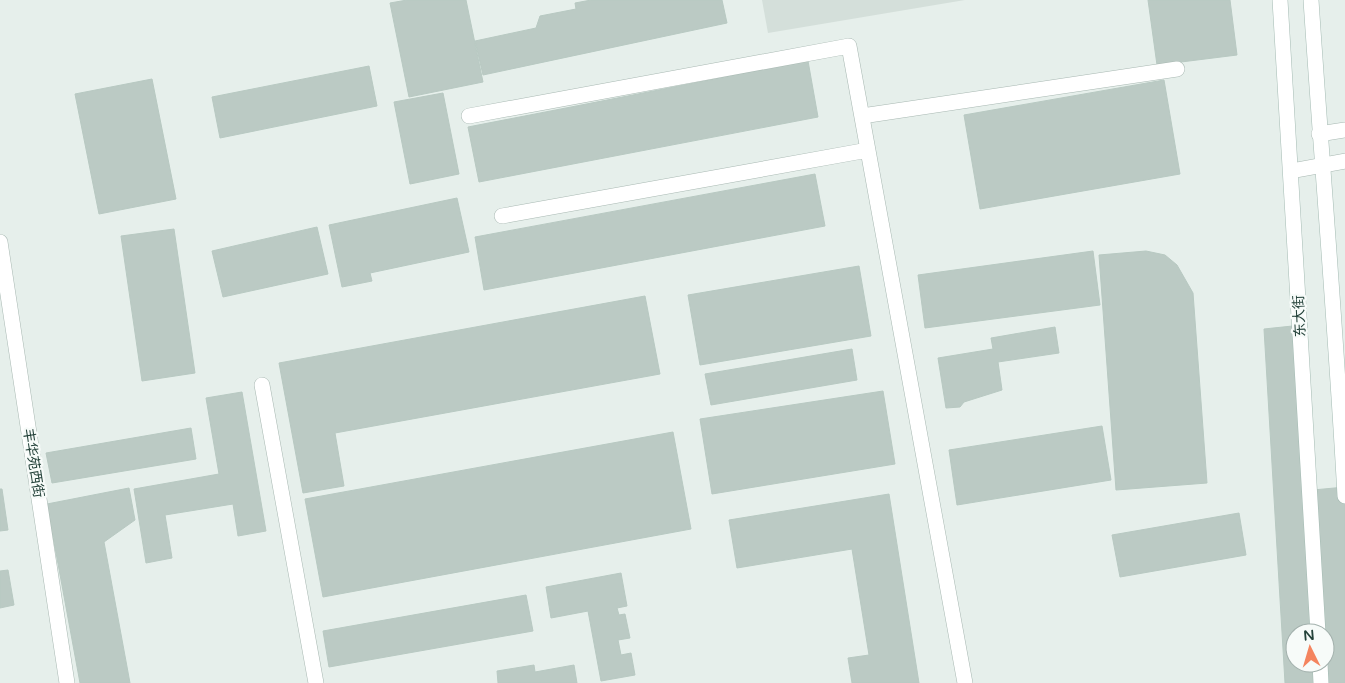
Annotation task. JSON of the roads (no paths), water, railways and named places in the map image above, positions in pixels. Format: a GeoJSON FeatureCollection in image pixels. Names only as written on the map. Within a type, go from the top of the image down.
{"type":"FeatureCollection","features":[{"type":"Feature","properties":{"kind":"street","name":"东大街"},"geometry":{"type":"LineString","coordinates":[[1280,0],[1317,623]]}},
{"type":"Feature","properties":{"kind":"street"},"geometry":{"type":"LineString","coordinates":[[1311,0],[1319,134],[1343,427],[1345,496]]}},
{"type":"Feature","properties":{"kind":"street"},"geometry":{"type":"LineString","coordinates":[[469,116],[849,46],[965,683]]}},
{"type":"Feature","properties":{"kind":"street"},"geometry":{"type":"LineString","coordinates":[[862,116],[1177,69]]}},
{"type":"Feature","properties":{"kind":"street"},"geometry":{"type":"LineString","coordinates":[[1319,134],[1345,130]]}},
{"type":"Feature","properties":{"kind":"street"},"geometry":{"type":"LineString","coordinates":[[502,216],[868,150]]}},
{"type":"Feature","properties":{"kind":"street"},"geometry":{"type":"LineString","coordinates":[[1291,171],[1345,161]]}},
{"type":"Feature","properties":{"kind":"street","name":"丰华苑西街"},"geometry":{"type":"LineString","coordinates":[[0,242],[67,683]]}},
{"type":"Feature","properties":{"kind":"street"},"geometry":{"type":"LineString","coordinates":[[262,385],[316,683]]}}]}
